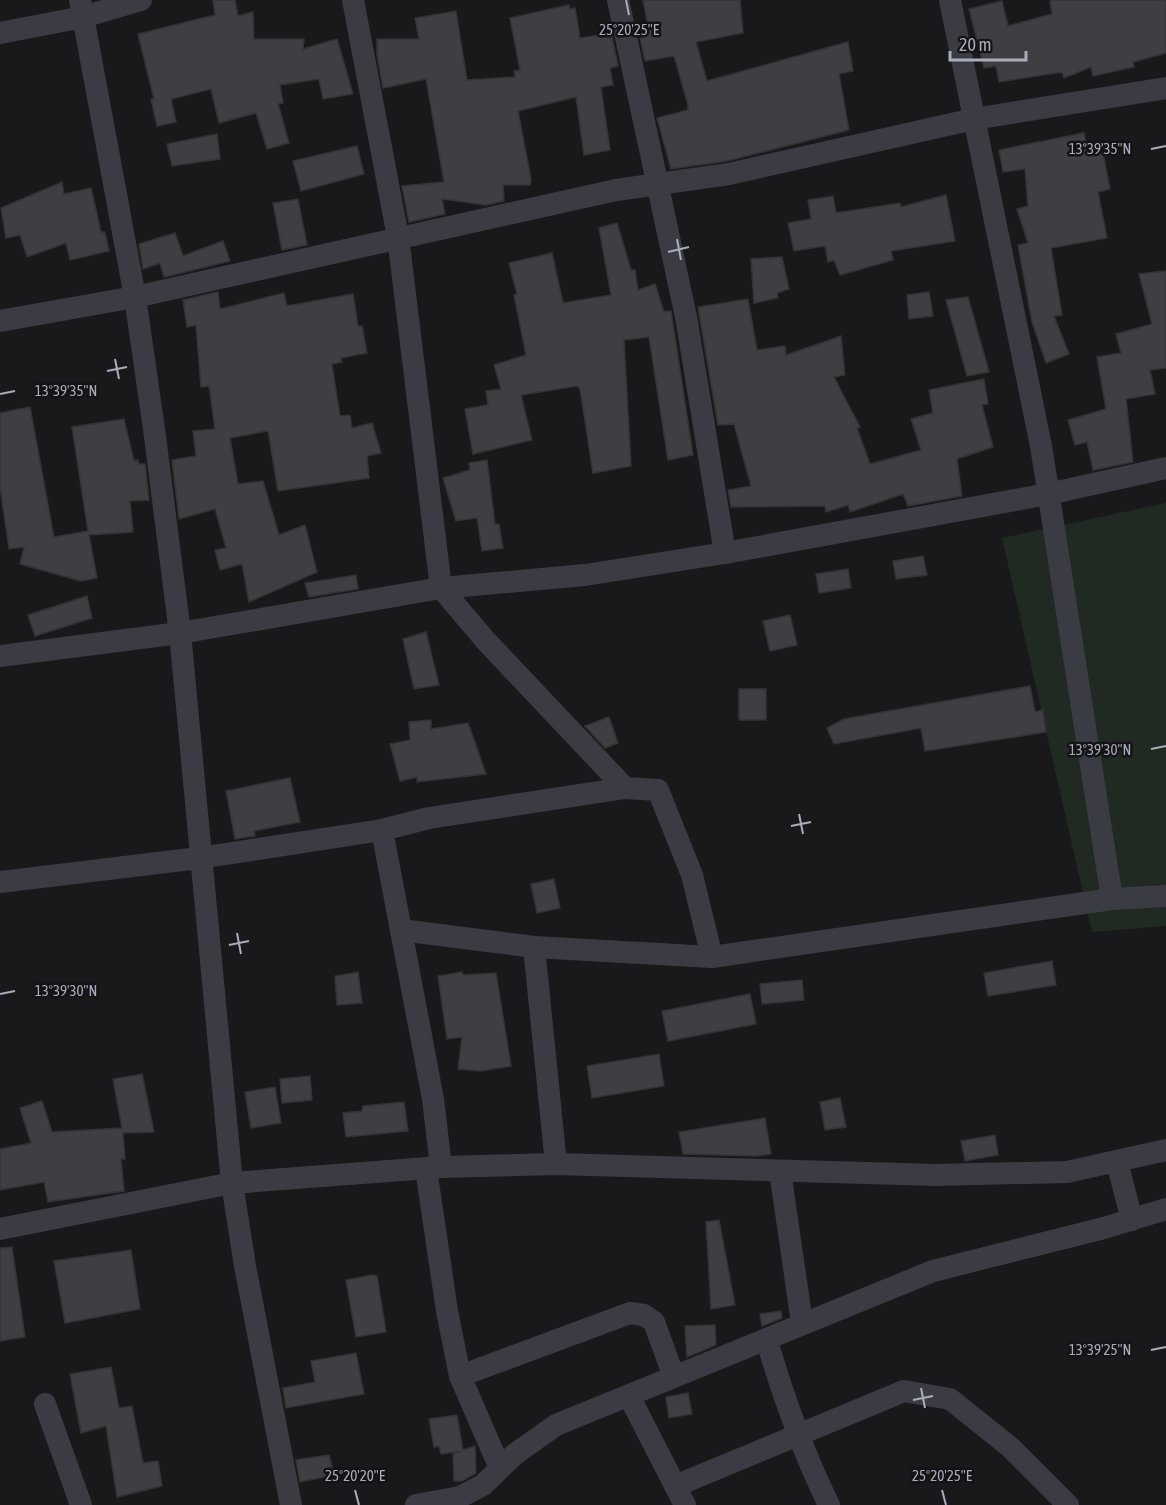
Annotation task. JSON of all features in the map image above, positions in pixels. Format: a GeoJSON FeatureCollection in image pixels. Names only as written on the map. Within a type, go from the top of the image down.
{"type":"FeatureCollection","features":[{"type":"Feature","properties":{"kind":"street"},"geometry":{"type":"LineString","coordinates":[[0,33],[82,9],[141,0]]}},
{"type":"Feature","properties":{"kind":"street"},"geometry":{"type":"LineString","coordinates":[[353,0],[398,237],[441,588],[486,641],[625,788]]}},
{"type":"Feature","properties":{"kind":"street"},"geometry":{"type":"LineString","coordinates":[[618,0],[686,317],[725,553]]}},
{"type":"Feature","properties":{"kind":"street"},"geometry":{"type":"LineString","coordinates":[[950,0],[1041,446],[1112,899]]}},
{"type":"Feature","properties":{"kind":"street"},"geometry":{"type":"LineString","coordinates":[[82,9],[135,297],[180,633],[232,1183],[245,1266],[291,1505]]}},
{"type":"Feature","properties":{"kind":"street"},"geometry":{"type":"LineString","coordinates":[[0,321],[135,297],[398,237],[658,182],[729,174],[974,119],[1166,88]]}},
{"type":"Feature","properties":{"kind":"street"},"geometry":{"type":"LineString","coordinates":[[0,656],[180,633],[441,588],[585,575],[725,553],[1048,494],[1166,468]]}},
{"type":"Feature","properties":{"kind":"street"},"geometry":{"type":"LineString","coordinates":[[0,882],[200,858],[382,831],[429,818],[625,788],[657,790],[692,875],[712,957]]}},
{"type":"Feature","properties":{"kind":"street"},"geometry":{"type":"LineString","coordinates":[[382,831],[433,1099],[433,1168],[447,1311],[460,1376],[500,1468]]}},
{"type":"Feature","properties":{"kind":"street"},"geometry":{"type":"LineString","coordinates":[[401,930],[534,946],[712,957],[1112,899],[1166,896]]}},
{"type":"Feature","properties":{"kind":"street"},"geometry":{"type":"LineString","coordinates":[[534,946],[556,1164]]}},
{"type":"Feature","properties":{"kind":"street"},"geometry":{"type":"LineString","coordinates":[[0,1229],[232,1183],[433,1168],[556,1164],[971,1174],[1067,1172],[1166,1150]]}},
{"type":"Feature","properties":{"kind":"street"},"geometry":{"type":"LineString","coordinates":[[1117,1162],[1132,1220]]}},
{"type":"Feature","properties":{"kind":"street"},"geometry":{"type":"LineString","coordinates":[[780,1171],[802,1323]]}},
{"type":"Feature","properties":{"kind":"street"},"geometry":{"type":"LineString","coordinates":[[416,1505],[460,1497],[483,1485],[515,1454],[556,1425],[767,1341],[802,1323],[954,1264],[1132,1220],[1166,1209]]}},
{"type":"Feature","properties":{"kind":"street"},"geometry":{"type":"LineString","coordinates":[[460,1376],[630,1313],[644,1315],[654,1322],[674,1377]]}},
{"type":"Feature","properties":{"kind":"street"},"geometry":{"type":"LineString","coordinates":[[767,1341],[797,1435],[829,1505]]}},
{"type":"Feature","properties":{"kind":"street"},"geometry":{"type":"LineString","coordinates":[[629,1396],[680,1495],[797,1435],[904,1391],[950,1399],[1010,1446],[1068,1505]]}},
{"type":"Feature","properties":{"kind":"street"},"geometry":{"type":"LineString","coordinates":[[45,1404],[81,1505]]}},
{"type":"Feature","properties":{"kind":"shaded area"},"geometry":{"type":"Polygon","coordinates":[[[1166,503],[1166,926],[1092,932],[1002,538],[1166,503]]]}},
{"type":"Feature","properties":{"kind":"building"},"geometry":{"type":"Polygon","coordinates":[[[213,0],[235,0],[238,16],[253,12],[254,39],[304,39],[303,49],[337,39],[353,94],[323,99],[319,79],[280,85],[283,103],[278,104],[289,143],[267,149],[256,113],[219,123],[211,89],[171,99],[176,122],[157,126],[151,99],[154,99],[138,34],[215,15],[213,0]]]}},
{"type":"Feature","properties":{"kind":"building"},"geometry":{"type":"Polygon","coordinates":[[[643,0],[740,0],[743,33],[696,42],[707,81],[848,42],[853,71],[839,74],[849,130],[727,161],[671,169],[657,118],[688,110],[688,105],[674,56],[645,61],[638,28],[648,25],[643,0]]]}},
{"type":"Feature","properties":{"kind":"building"},"geometry":{"type":"Polygon","coordinates":[[[1050,0],[1166,0],[1166,53],[1133,62],[1134,67],[1093,76],[1091,67],[1064,78],[1062,72],[999,82],[996,66],[984,68],[969,9],[1002,1],[1008,26],[1052,14],[1050,0]]]}},
{"type":"Feature","properties":{"kind":"building"},"geometry":{"type":"Polygon","coordinates":[[[569,5],[570,9],[575,8],[580,38],[607,34],[608,38],[612,37],[618,66],[610,68],[613,85],[601,87],[610,150],[584,155],[576,97],[518,111],[531,179],[530,185],[503,185],[504,201],[486,205],[442,199],[445,214],[409,222],[402,186],[444,182],[426,79],[383,88],[377,55],[377,39],[419,39],[415,18],[456,11],[467,80],[515,77],[514,71],[520,70],[510,18],[569,5]]]}},
{"type":"Feature","properties":{"kind":"building"},"geometry":{"type":"Polygon","coordinates":[[[1084,133],[1088,151],[1102,148],[1110,189],[1098,192],[1107,238],[1051,248],[1062,315],[1054,316],[1069,354],[1046,363],[1032,322],[1018,245],[1028,243],[1017,209],[1028,206],[1025,169],[1003,172],[999,150],[1084,133]]]}},
{"type":"Feature","properties":{"kind":"building"},"geometry":{"type":"Polygon","coordinates":[[[217,134],[220,159],[172,166],[167,144],[217,134]]]}},
{"type":"Feature","properties":{"kind":"building"},"geometry":{"type":"Polygon","coordinates":[[[357,146],[364,174],[301,191],[293,161],[357,146]]]}},
{"type":"Feature","properties":{"kind":"building"},"geometry":{"type":"Polygon","coordinates":[[[62,182],[64,194],[91,188],[101,232],[105,232],[109,251],[70,260],[66,243],[27,257],[20,235],[6,238],[1,208],[62,182]]]}},
{"type":"Feature","properties":{"kind":"building"},"geometry":{"type":"Polygon","coordinates":[[[946,195],[955,241],[891,251],[893,260],[840,275],[834,260],[828,262],[825,246],[794,251],[788,223],[811,219],[808,200],[833,196],[836,213],[900,203],[901,207],[946,195]]]}},
{"type":"Feature","properties":{"kind":"building"},"geometry":{"type":"Polygon","coordinates":[[[298,199],[307,245],[282,250],[273,203],[298,199]]]}},
{"type":"Feature","properties":{"kind":"building"},"geometry":{"type":"Polygon","coordinates":[[[617,223],[631,270],[635,270],[638,290],[655,284],[664,312],[671,311],[693,455],[668,460],[649,337],[624,340],[631,466],[593,473],[580,389],[577,386],[521,395],[532,440],[473,454],[465,409],[488,405],[486,391],[501,389],[494,365],[526,355],[514,295],[517,294],[509,263],[552,253],[563,303],[611,295],[599,228],[617,223]]]}},
{"type":"Feature","properties":{"kind":"building"},"geometry":{"type":"Polygon","coordinates":[[[175,233],[183,256],[223,241],[230,261],[164,277],[160,263],[143,269],[139,244],[175,233]]]}},
{"type":"Feature","properties":{"kind":"building"},"geometry":{"type":"Polygon","coordinates":[[[782,257],[789,289],[777,293],[778,298],[754,303],[751,259],[782,257]]]}},
{"type":"Feature","properties":{"kind":"building"},"geometry":{"type":"Polygon","coordinates":[[[1166,271],[1166,368],[1150,370],[1155,394],[1126,399],[1133,462],[1093,470],[1087,442],[1075,445],[1068,420],[1106,409],[1097,357],[1121,353],[1116,334],[1152,324],[1139,274],[1166,271]]]}},
{"type":"Feature","properties":{"kind":"building"},"geometry":{"type":"Polygon","coordinates":[[[218,292],[220,309],[284,293],[287,306],[353,294],[358,326],[362,326],[367,353],[341,358],[342,362],[332,364],[340,416],[350,415],[352,428],[372,423],[381,453],[367,456],[369,478],[278,491],[268,431],[230,438],[238,484],[263,481],[279,535],[305,525],[317,572],[249,602],[242,564],[220,570],[215,550],[226,548],[215,509],[179,519],[172,460],[196,456],[193,431],[215,429],[209,386],[201,387],[196,325],[187,327],[183,300],[218,292]]]}},
{"type":"Feature","properties":{"kind":"building"},"geometry":{"type":"Polygon","coordinates":[[[929,292],[933,316],[909,319],[907,295],[929,292]]]}},
{"type":"Feature","properties":{"kind":"building"},"geometry":{"type":"Polygon","coordinates":[[[968,297],[989,372],[967,376],[946,300],[968,297]]]}},
{"type":"Feature","properties":{"kind":"building"},"geometry":{"type":"Polygon","coordinates":[[[748,299],[757,350],[785,346],[786,355],[841,336],[845,375],[834,377],[860,427],[857,428],[870,464],[921,450],[911,419],[933,413],[929,390],[984,379],[988,404],[982,405],[993,447],[957,459],[962,496],[908,506],[903,494],[850,512],[848,505],[826,512],[825,506],[731,507],[728,490],[751,486],[734,424],[718,425],[698,307],[748,299]]]}},
{"type":"Feature","properties":{"kind":"building"},"geometry":{"type":"Polygon","coordinates":[[[30,407],[54,537],[88,531],[72,427],[124,419],[134,461],[138,460],[139,464],[145,464],[149,500],[130,501],[133,532],[89,535],[97,578],[81,581],[20,564],[24,547],[9,549],[0,487],[0,413],[30,407]]]}},
{"type":"Feature","properties":{"kind":"building"},"geometry":{"type":"Polygon","coordinates":[[[487,460],[495,524],[499,524],[503,548],[482,551],[477,518],[456,521],[443,478],[470,470],[469,463],[487,460]]]}},
{"type":"Feature","properties":{"kind":"building"},"geometry":{"type":"Polygon","coordinates":[[[923,556],[927,575],[896,579],[893,561],[923,556]]]}},
{"type":"Feature","properties":{"kind":"building"},"geometry":{"type":"Polygon","coordinates":[[[848,569],[851,588],[819,593],[816,574],[848,569]]]}},
{"type":"Feature","properties":{"kind":"building"},"geometry":{"type":"Polygon","coordinates":[[[356,575],[358,589],[309,597],[305,583],[356,575]]]}},
{"type":"Feature","properties":{"kind":"building"},"geometry":{"type":"Polygon","coordinates":[[[87,596],[92,618],[35,636],[28,615],[87,596]]]}},
{"type":"Feature","properties":{"kind":"building"},"geometry":{"type":"Polygon","coordinates":[[[790,615],[797,645],[770,651],[763,621],[790,615]]]}},
{"type":"Feature","properties":{"kind":"building"},"geometry":{"type":"Polygon","coordinates":[[[426,632],[439,685],[414,689],[403,639],[426,632]]]}},
{"type":"Feature","properties":{"kind":"building"},"geometry":{"type":"Polygon","coordinates":[[[1030,686],[1035,712],[1043,710],[1046,732],[925,751],[921,728],[834,744],[827,728],[844,719],[1030,686]]]}},
{"type":"Feature","properties":{"kind":"building"},"geometry":{"type":"Polygon","coordinates":[[[739,689],[766,689],[766,720],[739,720],[739,689]]]}},
{"type":"Feature","properties":{"kind":"building"},"geometry":{"type":"Polygon","coordinates":[[[609,717],[618,743],[605,748],[585,726],[609,717]]]}},
{"type":"Feature","properties":{"kind":"building"},"geometry":{"type":"Polygon","coordinates":[[[431,720],[431,729],[468,723],[486,774],[417,782],[417,777],[400,781],[390,744],[410,740],[409,722],[431,720]]]}},
{"type":"Feature","properties":{"kind":"building"},"geometry":{"type":"Polygon","coordinates":[[[290,778],[300,822],[254,831],[255,836],[235,839],[226,791],[290,778]]]}},
{"type":"Feature","properties":{"kind":"building"},"geometry":{"type":"Polygon","coordinates":[[[554,879],[560,908],[537,913],[531,884],[554,879]]]}},
{"type":"Feature","properties":{"kind":"building"},"geometry":{"type":"Polygon","coordinates":[[[1052,961],[1056,985],[988,996],[984,973],[1052,961]]]}},
{"type":"Feature","properties":{"kind":"building"},"geometry":{"type":"Polygon","coordinates":[[[358,972],[362,1003],[337,1005],[335,976],[358,972]]]}},
{"type":"Feature","properties":{"kind":"building"},"geometry":{"type":"Polygon","coordinates":[[[462,972],[463,975],[496,973],[511,1066],[481,1071],[458,1069],[462,1037],[447,1039],[438,976],[462,972]]]}},
{"type":"Feature","properties":{"kind":"building"},"geometry":{"type":"Polygon","coordinates":[[[802,980],[804,1000],[762,1004],[760,984],[802,980]]]}},
{"type":"Feature","properties":{"kind":"building"},"geometry":{"type":"Polygon","coordinates":[[[750,994],[756,1024],[668,1041],[662,1011],[750,994]]]}},
{"type":"Feature","properties":{"kind":"building"},"geometry":{"type":"Polygon","coordinates":[[[659,1054],[664,1086],[592,1098],[587,1066],[659,1054]]]}},
{"type":"Feature","properties":{"kind":"building"},"geometry":{"type":"Polygon","coordinates":[[[142,1074],[154,1132],[123,1133],[125,1159],[121,1159],[124,1191],[48,1202],[44,1182],[0,1190],[0,1149],[31,1143],[20,1108],[42,1101],[52,1132],[122,1128],[113,1079],[142,1074]]]}},
{"type":"Feature","properties":{"kind":"building"},"geometry":{"type":"Polygon","coordinates":[[[310,1076],[312,1100],[282,1103],[280,1079],[310,1076]]]}},
{"type":"Feature","properties":{"kind":"building"},"geometry":{"type":"Polygon","coordinates":[[[275,1087],[281,1123],[251,1128],[245,1092],[275,1087]]]}},
{"type":"Feature","properties":{"kind":"building"},"geometry":{"type":"Polygon","coordinates":[[[840,1098],[846,1127],[825,1130],[820,1102],[840,1098]]]}},
{"type":"Feature","properties":{"kind":"building"},"geometry":{"type":"Polygon","coordinates":[[[404,1102],[408,1131],[346,1137],[343,1113],[362,1111],[363,1106],[404,1102]]]}},
{"type":"Feature","properties":{"kind":"building"},"geometry":{"type":"Polygon","coordinates":[[[765,1118],[771,1154],[755,1156],[683,1154],[679,1132],[765,1118]]]}},
{"type":"Feature","properties":{"kind":"building"},"geometry":{"type":"Polygon","coordinates":[[[995,1135],[998,1155],[965,1161],[961,1141],[995,1135]]]}},
{"type":"Feature","properties":{"kind":"building"},"geometry":{"type":"Polygon","coordinates":[[[719,1220],[735,1305],[711,1309],[706,1222],[719,1220]]]}},
{"type":"Feature","properties":{"kind":"building"},"geometry":{"type":"Polygon","coordinates":[[[12,1247],[25,1337],[0,1341],[0,1248],[12,1247]]]}},
{"type":"Feature","properties":{"kind":"building"},"geometry":{"type":"Polygon","coordinates":[[[131,1250],[140,1309],[65,1323],[54,1261],[131,1250]]]}},
{"type":"Feature","properties":{"kind":"building"},"geometry":{"type":"Polygon","coordinates":[[[377,1276],[386,1332],[356,1337],[346,1280],[377,1276]]]}},
{"type":"Feature","properties":{"kind":"building"},"geometry":{"type":"Polygon","coordinates":[[[781,1311],[782,1318],[762,1326],[760,1314],[781,1311]]]}},
{"type":"Feature","properties":{"kind":"building"},"geometry":{"type":"Polygon","coordinates":[[[715,1325],[716,1345],[687,1357],[685,1326],[715,1325]]]}},
{"type":"Feature","properties":{"kind":"building"},"geometry":{"type":"Polygon","coordinates":[[[356,1353],[364,1394],[286,1408],[283,1388],[315,1382],[311,1361],[356,1353]]]}},
{"type":"Feature","properties":{"kind":"building"},"geometry":{"type":"Polygon","coordinates":[[[111,1367],[119,1408],[132,1406],[143,1463],[158,1461],[162,1486],[117,1497],[106,1426],[81,1433],[70,1374],[111,1367]]]}},
{"type":"Feature","properties":{"kind":"building"},"geometry":{"type":"Polygon","coordinates":[[[688,1393],[692,1414],[669,1418],[666,1397],[688,1393]]]}},
{"type":"Feature","properties":{"kind":"building"},"geometry":{"type":"Polygon","coordinates":[[[457,1415],[463,1450],[475,1446],[476,1473],[462,1481],[454,1481],[453,1454],[462,1451],[441,1454],[439,1446],[434,1447],[429,1419],[457,1415]]]}},
{"type":"Feature","properties":{"kind":"building"},"geometry":{"type":"Polygon","coordinates":[[[329,1455],[334,1475],[300,1482],[296,1460],[329,1455]]]}}]}
